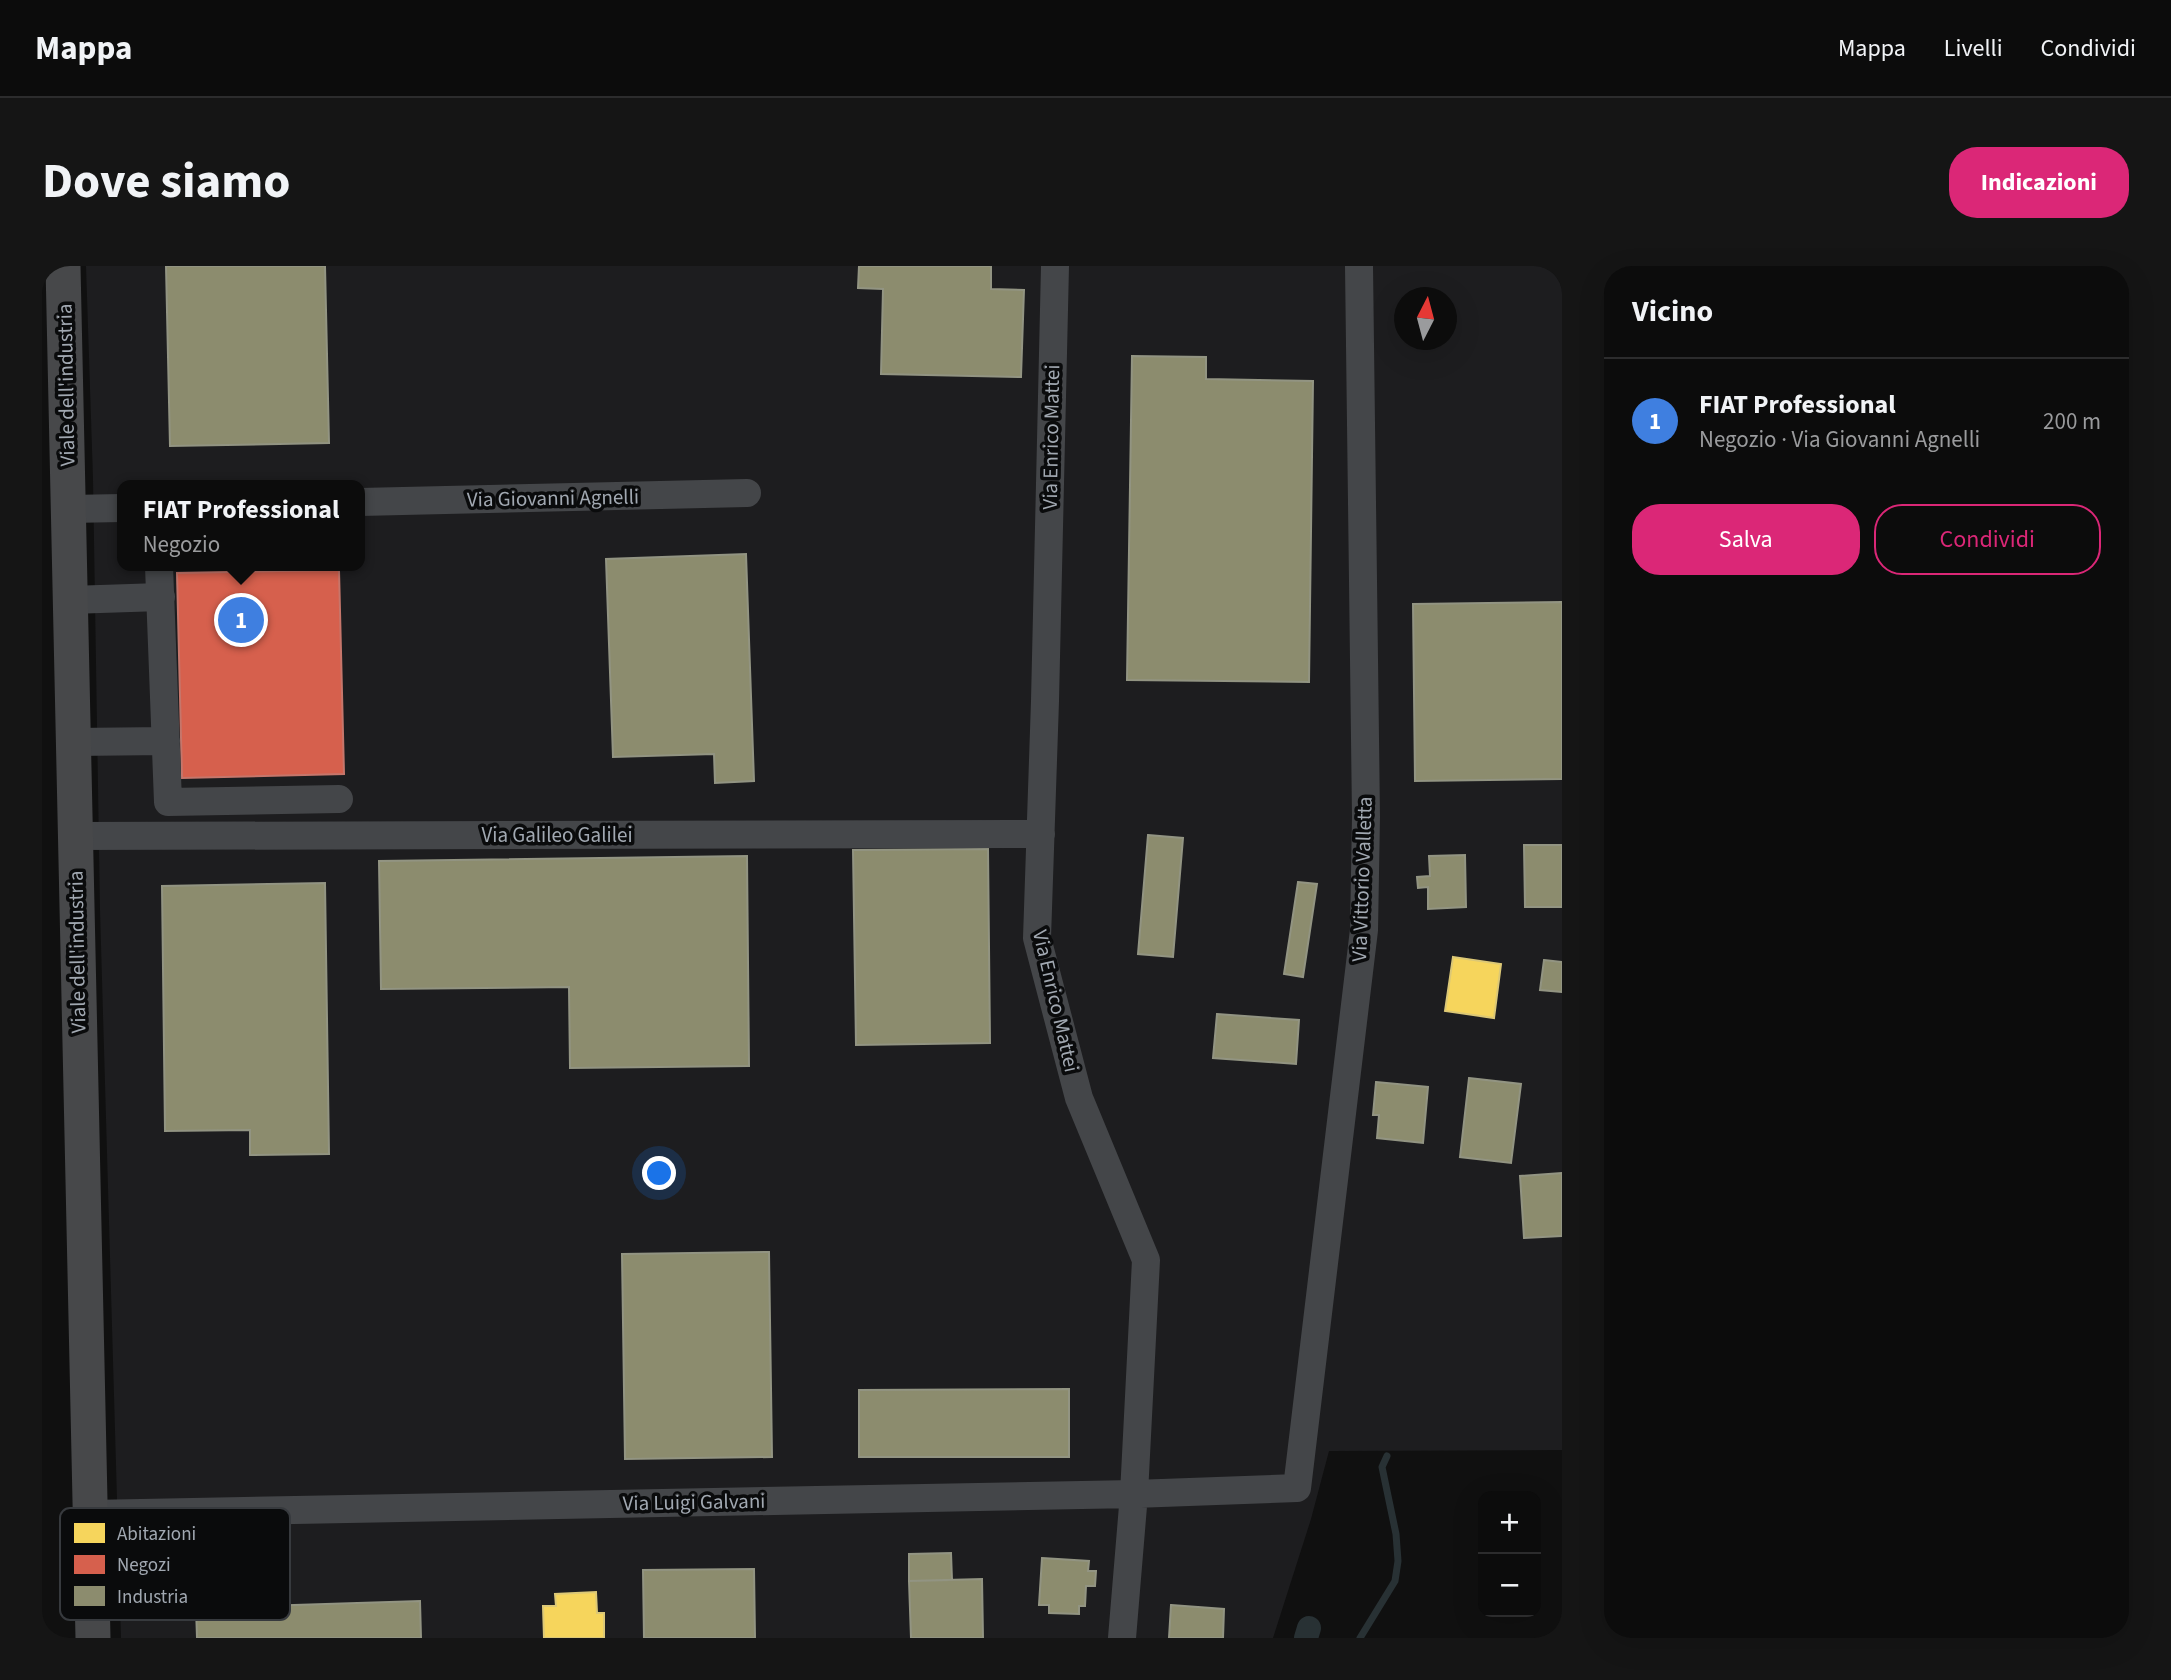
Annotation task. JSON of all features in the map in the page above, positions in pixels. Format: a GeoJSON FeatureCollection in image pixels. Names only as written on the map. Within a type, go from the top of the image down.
{"type":"FeatureCollection","features":[{"type":"Feature","properties":{"kind":"main road","name":"Viale dell'industria"},"geometry":{"type":"LineString","coordinates":[[63,266],[90,1508]]}},
{"type":"Feature","properties":{"kind":"main road","name":"Viale dell'industria"},"geometry":{"type":"LineString","coordinates":[[93,1620],[93,1638]]}},
{"type":"Feature","properties":{"kind":"street","name":"Via Enrico Mattei"},"geometry":{"type":"LineString","coordinates":[[1055,266],[1037,938],[1079,1098],[1146,1260],[1134,1494],[1122,1638]]}},
{"type":"Feature","properties":{"kind":"street","name":"Via Vittorio Valletta"},"geometry":{"type":"LineString","coordinates":[[1297,1488],[1364,930],[1366,817],[1359,266]]}},
{"type":"Feature","properties":{"kind":"street","name":"Via Giovanni Agnelli"},"geometry":{"type":"LineString","coordinates":[[365,502],[747,493]]}},
{"type":"Feature","properties":{"kind":"street"},"geometry":{"type":"LineString","coordinates":[[69,509],[117,508]]}},
{"type":"Feature","properties":{"kind":"street"},"geometry":{"type":"LineString","coordinates":[[159,571],[168,802],[339,799]]}},
{"type":"Feature","properties":{"kind":"street"},"geometry":{"type":"LineString","coordinates":[[70,600],[161,597]]}},
{"type":"Feature","properties":{"kind":"street"},"geometry":{"type":"LineString","coordinates":[[73,742],[166,741]]}},
{"type":"Feature","properties":{"kind":"street","name":"Via Galileo Galilei"},"geometry":{"type":"LineString","coordinates":[[74,836],[1041,834]]}},
{"type":"Feature","properties":{"kind":"street","name":"Via Luigi Galvani"},"geometry":{"type":"LineString","coordinates":[[290,1510],[1134,1494],[1297,1488]]}},
{"type":"Feature","properties":{"kind":"shaded area"},"geometry":{"type":"Polygon","coordinates":[[[86,266],[1562,266],[1562,1450],[1329,1451],[1311,1519],[1273,1638],[121,1638],[120,1620],[290,1620],[290,1508],[117,1508],[100,910],[93,479],[86,266]]]}},
{"type":"Feature","properties":{"kind":"building: Abitazioni"},"geometry":{"type":"Polygon","coordinates":[[[1453,957],[1501,964],[1494,1018],[1445,1011],[1453,957]]]}},
{"type":"Feature","properties":{"kind":"building: Abitazioni"},"geometry":{"type":"Polygon","coordinates":[[[596,1592],[597,1613],[604,1613],[604,1638],[544,1638],[543,1606],[556,1606],[555,1594],[596,1592]]]}},
{"type":"Feature","properties":{"kind":"building: Negozi"},"geometry":{"type":"Polygon","coordinates":[[[339,571],[344,774],[182,778],[177,573],[339,571]]]}},
{"type":"Feature","properties":{"kind":"building: Industria"},"geometry":{"type":"Polygon","coordinates":[[[166,266],[325,266],[329,443],[170,446],[166,266]]]}},
{"type":"Feature","properties":{"kind":"building: Industria"},"geometry":{"type":"Polygon","coordinates":[[[859,266],[991,266],[991,289],[1024,290],[1021,377],[881,374],[883,289],[858,288],[859,266]]]}},
{"type":"Feature","properties":{"kind":"building: Industria"},"geometry":{"type":"Polygon","coordinates":[[[1132,356],[1206,357],[1206,379],[1313,381],[1309,682],[1127,680],[1132,356]]]}},
{"type":"Feature","properties":{"kind":"building: Industria"},"geometry":{"type":"Polygon","coordinates":[[[746,554],[754,781],[715,783],[714,754],[613,757],[606,559],[746,554]]]}},
{"type":"Feature","properties":{"kind":"building: Industria"},"geometry":{"type":"Polygon","coordinates":[[[1562,602],[1562,779],[1415,781],[1413,604],[1562,602]]]}},
{"type":"Feature","properties":{"kind":"building: Industria"},"geometry":{"type":"Polygon","coordinates":[[[1148,835],[1183,838],[1173,957],[1138,954],[1148,835]]]}},
{"type":"Feature","properties":{"kind":"building: Industria"},"geometry":{"type":"Polygon","coordinates":[[[1524,845],[1562,845],[1562,907],[1525,907],[1524,845]]]}},
{"type":"Feature","properties":{"kind":"building: Industria"},"geometry":{"type":"Polygon","coordinates":[[[988,849],[990,1043],[856,1045],[853,850],[988,849]]]}},
{"type":"Feature","properties":{"kind":"building: Industria"},"geometry":{"type":"Polygon","coordinates":[[[1465,855],[1466,907],[1428,909],[1428,887],[1418,888],[1417,877],[1430,876],[1429,856],[1465,855]]]}},
{"type":"Feature","properties":{"kind":"building: Industria"},"geometry":{"type":"Polygon","coordinates":[[[747,856],[749,1066],[570,1068],[569,987],[381,989],[379,861],[747,856]]]}},
{"type":"Feature","properties":{"kind":"building: Industria"},"geometry":{"type":"Polygon","coordinates":[[[1298,882],[1317,884],[1303,977],[1284,974],[1298,882]]]}},
{"type":"Feature","properties":{"kind":"building: Industria"},"geometry":{"type":"Polygon","coordinates":[[[325,883],[329,1154],[250,1155],[250,1130],[165,1131],[162,886],[325,883]]]}},
{"type":"Feature","properties":{"kind":"building: Industria"},"geometry":{"type":"Polygon","coordinates":[[[1544,960],[1562,962],[1562,992],[1540,990],[1544,960]]]}},
{"type":"Feature","properties":{"kind":"building: Industria"},"geometry":{"type":"Polygon","coordinates":[[[1217,1014],[1299,1020],[1296,1064],[1213,1058],[1217,1014]]]}},
{"type":"Feature","properties":{"kind":"building: Industria"},"geometry":{"type":"Polygon","coordinates":[[[1469,1078],[1521,1084],[1511,1163],[1460,1157],[1469,1078]]]}},
{"type":"Feature","properties":{"kind":"building: Industria"},"geometry":{"type":"Polygon","coordinates":[[[1376,1082],[1428,1087],[1423,1143],[1377,1138],[1379,1115],[1373,1115],[1376,1082]]]}},
{"type":"Feature","properties":{"kind":"building: Industria"},"geometry":{"type":"Polygon","coordinates":[[[1562,1173],[1562,1236],[1524,1238],[1520,1176],[1562,1173]]]}},
{"type":"Feature","properties":{"kind":"building: Industria"},"geometry":{"type":"Polygon","coordinates":[[[769,1252],[772,1457],[625,1459],[622,1254],[769,1252]]]}},
{"type":"Feature","properties":{"kind":"building: Industria"},"geometry":{"type":"Polygon","coordinates":[[[1069,1389],[1069,1457],[859,1457],[859,1390],[1069,1389]]]}},
{"type":"Feature","properties":{"kind":"building: Industria"},"geometry":{"type":"Polygon","coordinates":[[[951,1553],[952,1580],[909,1581],[909,1554],[951,1553]]]}},
{"type":"Feature","properties":{"kind":"building: Industria"},"geometry":{"type":"Polygon","coordinates":[[[1042,1558],[1089,1561],[1088,1571],[1096,1571],[1095,1586],[1086,1586],[1085,1606],[1079,1606],[1079,1614],[1049,1613],[1049,1605],[1039,1605],[1042,1558]]]}},
{"type":"Feature","properties":{"kind":"building: Industria"},"geometry":{"type":"Polygon","coordinates":[[[754,1569],[755,1638],[644,1638],[643,1570],[754,1569]]]}},
{"type":"Feature","properties":{"kind":"building: Industria"},"geometry":{"type":"Polygon","coordinates":[[[982,1579],[983,1638],[911,1638],[909,1581],[982,1579]]]}},
{"type":"Feature","properties":{"kind":"building: Industria"},"geometry":{"type":"Polygon","coordinates":[[[420,1601],[421,1638],[197,1638],[196,1620],[290,1620],[290,1605],[420,1601]]]}},
{"type":"Feature","properties":{"kind":"building: Industria"},"geometry":{"type":"Polygon","coordinates":[[[1171,1605],[1224,1609],[1223,1638],[1169,1638],[1171,1605]]]}},
{"type":"Feature","properties":{"kind":"waterway"},"geometry":{"type":"LineString","coordinates":[[1360,1638],[1395,1581],[1398,1561],[1396,1534],[1382,1467],[1387,1456]]}},
{"type":"Feature","properties":{"kind":"waterway"},"geometry":{"type":"LineString","coordinates":[[1306,1638],[1309,1628]]}},
{"type":"Feature","properties":{"kind":"place","name":"FIAT Professional"},"geometry":{"type":"Point","coordinates":[241,620]}}]}
